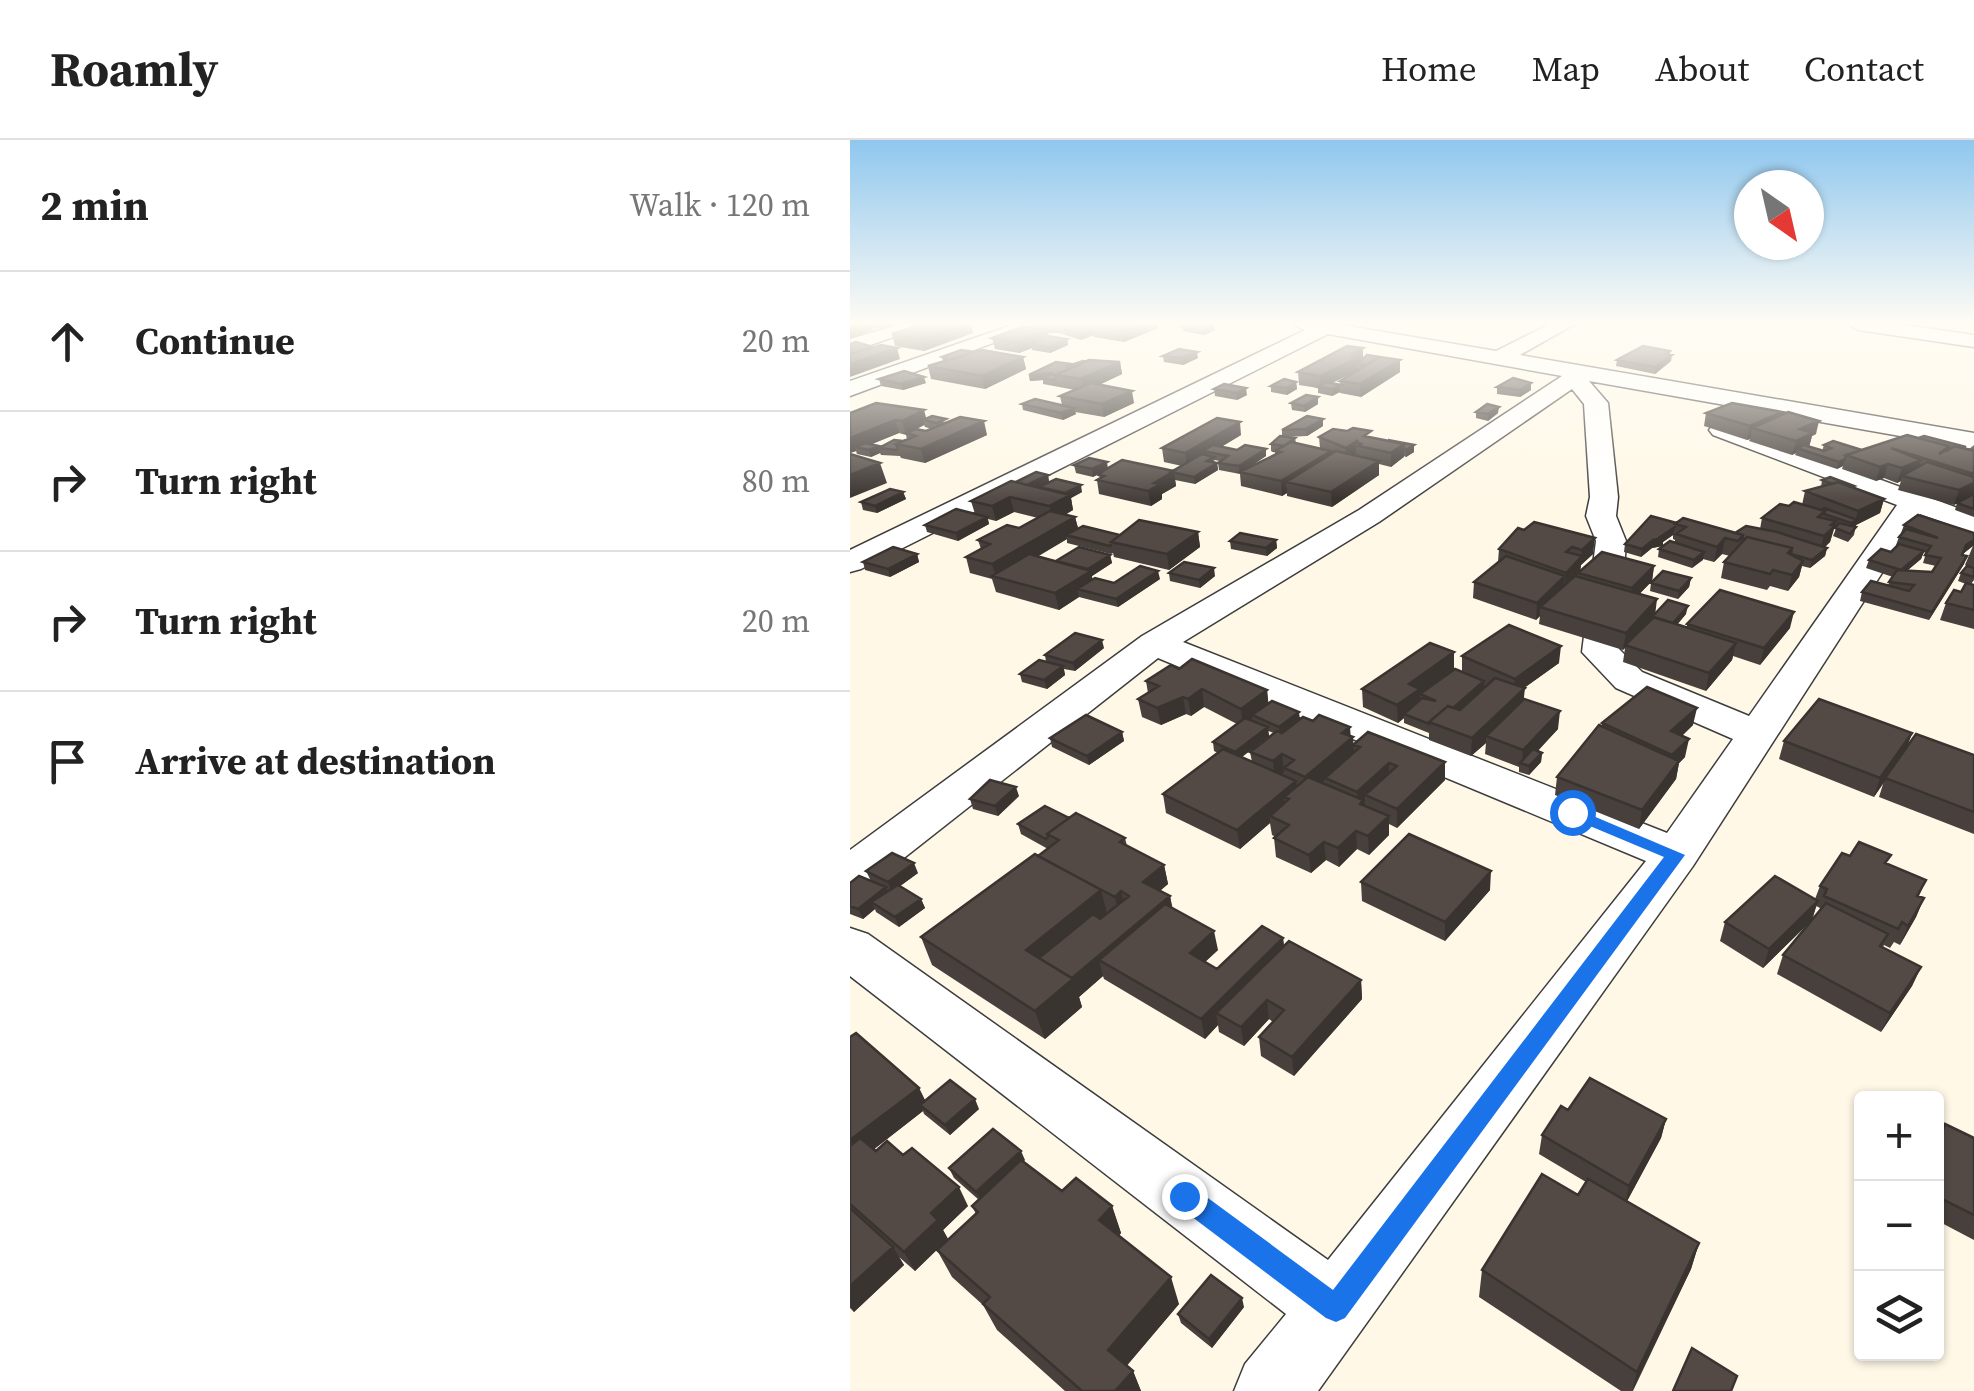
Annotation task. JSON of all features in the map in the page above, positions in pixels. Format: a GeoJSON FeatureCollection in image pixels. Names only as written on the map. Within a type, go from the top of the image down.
{"type":"FeatureCollection","features":[{"type":"Feature","properties":{"kind":"street"},"geometry":{"type":"LineString","coordinates":[[850,562],[1202,382]]}},
{"type":"Feature","properties":{"kind":"street"},"geometry":{"type":"LineString","coordinates":[[850,875],[1155,644],[1369,516],[1566,382]]}},
{"type":"Feature","properties":{"kind":"street"},"geometry":{"type":"LineString","coordinates":[[1582,382],[1596,402],[1604,497],[1600,516],[1611,541],[1600,652],[1629,680],[1757,734]]}},
{"type":"Feature","properties":{"kind":"street"},"geometry":{"type":"LineString","coordinates":[[1622,382],[1672,411],[1974,524]]}},
{"type":"Feature","properties":{"kind":"street"},"geometry":{"type":"LineString","coordinates":[[1639,382],[1974,441]]}},
{"type":"Feature","properties":{"kind":"street"},"geometry":{"type":"LineString","coordinates":[[1272,1391],[1676,855],[1914,501]]}},
{"type":"Feature","properties":{"kind":"street"},"geometry":{"type":"LineString","coordinates":[[1155,644],[1676,855]]}},
{"type":"Feature","properties":{"kind":"street"},"geometry":{"type":"LineString","coordinates":[[850,948],[1336,1308]]}},
{"type":"Feature","properties":{"kind":"building"},"geometry":{"type":"Polygon","coordinates":[[[1278,382],[1295,382],[1287,388],[1271,386],[1278,382]]]}},
{"type":"Feature","properties":{"kind":"building"},"geometry":{"type":"Polygon","coordinates":[[[1325,382],[1341,385],[1332,389],[1318,387],[1325,382]]]}},
{"type":"Feature","properties":{"kind":"building"},"geometry":{"type":"Polygon","coordinates":[[[1505,382],[1531,383],[1520,390],[1497,387],[1505,382]]]}},
{"type":"Feature","properties":{"kind":"building"},"geometry":{"type":"Polygon","coordinates":[[[1091,383],[1132,391],[1102,404],[1060,396],[1091,383]]]}},
{"type":"Feature","properties":{"kind":"building"},"geometry":{"type":"Polygon","coordinates":[[[1224,384],[1246,388],[1237,393],[1214,389],[1224,384]]]}},
{"type":"Feature","properties":{"kind":"building"},"geometry":{"type":"Polygon","coordinates":[[[1306,395],[1318,397],[1304,406],[1291,403],[1306,395]]]}},
{"type":"Feature","properties":{"kind":"building"},"geometry":{"type":"Polygon","coordinates":[[[1035,399],[1074,408],[1061,413],[1022,404],[1035,399]]]}},
{"type":"Feature","properties":{"kind":"building"},"geometry":{"type":"Polygon","coordinates":[[[876,403],[924,410],[850,438],[850,413],[876,403]]]}},
{"type":"Feature","properties":{"kind":"building"},"geometry":{"type":"Polygon","coordinates":[[[1732,403],[1782,412],[1750,426],[1706,413],[1732,403]]]}},
{"type":"Feature","properties":{"kind":"building"},"geometry":{"type":"Polygon","coordinates":[[[1487,404],[1499,407],[1488,414],[1476,412],[1487,404]]]}},
{"type":"Feature","properties":{"kind":"building"},"geometry":{"type":"Polygon","coordinates":[[[1788,412],[1819,421],[1800,429],[1813,433],[1796,441],[1752,428],[1788,412]]]}},
{"type":"Feature","properties":{"kind":"building"},"geometry":{"type":"Polygon","coordinates":[[[932,416],[946,419],[937,423],[923,420],[932,416]]]}},
{"type":"Feature","properties":{"kind":"building"},"geometry":{"type":"Polygon","coordinates":[[[1307,416],[1323,419],[1306,429],[1282,430],[1307,416]]]}},
{"type":"Feature","properties":{"kind":"building"},"geometry":{"type":"Polygon","coordinates":[[[960,417],[984,421],[921,449],[896,444],[916,436],[906,433],[926,431],[960,417]]]}},
{"type":"Feature","properties":{"kind":"building"},"geometry":{"type":"Polygon","coordinates":[[[1217,418],[1240,422],[1185,453],[1162,448],[1217,418]]]}},
{"type":"Feature","properties":{"kind":"building"},"geometry":{"type":"Polygon","coordinates":[[[1333,429],[1371,431],[1364,436],[1404,444],[1391,453],[1358,446],[1358,440],[1346,448],[1319,437],[1333,429]]]}},
{"type":"Feature","properties":{"kind":"building"},"geometry":{"type":"Polygon","coordinates":[[[1907,435],[1949,446],[1939,454],[1955,446],[1974,451],[1974,474],[1891,448],[1921,460],[1902,468],[1888,464],[1880,467],[1846,455],[1907,435]]]}},
{"type":"Feature","properties":{"kind":"building"},"geometry":{"type":"Polygon","coordinates":[[[1280,436],[1295,438],[1284,446],[1271,444],[1280,436]]]}},
{"type":"Feature","properties":{"kind":"building"},"geometry":{"type":"Polygon","coordinates":[[[1924,436],[1966,447],[1948,450],[1949,446],[1918,438],[1924,436]]]}},
{"type":"Feature","properties":{"kind":"building"},"geometry":{"type":"Polygon","coordinates":[[[894,440],[903,441],[896,444],[898,449],[879,448],[894,440]]]}},
{"type":"Feature","properties":{"kind":"building"},"geometry":{"type":"Polygon","coordinates":[[[1833,441],[1862,450],[1839,462],[1797,448],[1804,445],[1824,451],[1831,448],[1824,445],[1833,441]]]}},
{"type":"Feature","properties":{"kind":"building"},"geometry":{"type":"Polygon","coordinates":[[[1291,442],[1331,451],[1281,481],[1239,472],[1281,452],[1275,451],[1291,442]]]}},
{"type":"Feature","properties":{"kind":"building"},"geometry":{"type":"Polygon","coordinates":[[[865,443],[879,446],[869,450],[855,447],[865,443]]]}},
{"type":"Feature","properties":{"kind":"building"},"geometry":{"type":"Polygon","coordinates":[[[1213,445],[1237,450],[1245,445],[1266,449],[1239,466],[1218,463],[1228,456],[1203,451],[1213,445]]]}},
{"type":"Feature","properties":{"kind":"building"},"geometry":{"type":"Polygon","coordinates":[[[1336,451],[1379,461],[1331,492],[1286,482],[1336,451]]]}},
{"type":"Feature","properties":{"kind":"building"},"geometry":{"type":"Polygon","coordinates":[[[850,454],[880,463],[850,475],[850,454]]]}},
{"type":"Feature","properties":{"kind":"building"},"geometry":{"type":"Polygon","coordinates":[[[1202,454],[1214,457],[1207,461],[1217,463],[1194,477],[1171,472],[1202,454]]]}},
{"type":"Feature","properties":{"kind":"building"},"geometry":{"type":"Polygon","coordinates":[[[1089,458],[1107,462],[1092,469],[1074,465],[1089,458]]]}},
{"type":"Feature","properties":{"kind":"building"},"geometry":{"type":"Polygon","coordinates":[[[1122,460],[1174,471],[1148,491],[1097,480],[1104,476],[1099,475],[1103,471],[1122,460]]]}},
{"type":"Feature","properties":{"kind":"building"},"geometry":{"type":"Polygon","coordinates":[[[1927,462],[1974,477],[1974,483],[1959,490],[1902,476],[1927,462]]]}},
{"type":"Feature","properties":{"kind":"building"},"geometry":{"type":"Polygon","coordinates":[[[1036,472],[1048,475],[1027,485],[1016,482],[1036,472]]]}},
{"type":"Feature","properties":{"kind":"building"},"geometry":{"type":"Polygon","coordinates":[[[1830,477],[1854,486],[1822,480],[1830,477]]]}},
{"type":"Feature","properties":{"kind":"building"},"geometry":{"type":"Polygon","coordinates":[[[1056,479],[1081,485],[1065,493],[1039,487],[1056,479]]]}},
{"type":"Feature","properties":{"kind":"building"},"geometry":{"type":"Polygon","coordinates":[[[1011,481],[1070,495],[1049,506],[1010,497],[992,506],[971,501],[1011,481]]]}},
{"type":"Feature","properties":{"kind":"building"},"geometry":{"type":"Polygon","coordinates":[[[1838,482],[1884,499],[1858,511],[1805,491],[1838,482]]]}},
{"type":"Feature","properties":{"kind":"building"},"geometry":{"type":"Polygon","coordinates":[[[890,489],[903,492],[875,506],[861,502],[890,489]]]}},
{"type":"Feature","properties":{"kind":"building"},"geometry":{"type":"Polygon","coordinates":[[[1972,495],[1974,509],[1957,503],[1972,495]]]}},
{"type":"Feature","properties":{"kind":"building"},"geometry":{"type":"Polygon","coordinates":[[[1794,502],[1825,511],[1818,517],[1836,521],[1831,525],[1835,526],[1824,536],[1762,518],[1780,504],[1789,506],[1794,502]]]}},
{"type":"Feature","properties":{"kind":"building"},"geometry":{"type":"Polygon","coordinates":[[[1824,508],[1858,520],[1851,523],[1824,514],[1824,508]]]}},
{"type":"Feature","properties":{"kind":"building"},"geometry":{"type":"Polygon","coordinates":[[[956,509],[987,517],[956,533],[925,525],[956,509]]]}},
{"type":"Feature","properties":{"kind":"building"},"geometry":{"type":"Polygon","coordinates":[[[1050,511],[1075,517],[992,564],[966,557],[990,544],[978,540],[1007,525],[1019,528],[1050,511]]]}},
{"type":"Feature","properties":{"kind":"building"},"geometry":{"type":"Polygon","coordinates":[[[1918,515],[1974,533],[1974,540],[1966,545],[1962,555],[1967,556],[1932,612],[1862,592],[1871,581],[1909,591],[1914,585],[1889,582],[1897,570],[1932,572],[1941,558],[1925,555],[1931,546],[1899,537],[1906,529],[1938,538],[1904,525],[1918,515]]]}},
{"type":"Feature","properties":{"kind":"building"},"geometry":{"type":"Polygon","coordinates":[[[1651,516],[1677,523],[1660,537],[1664,538],[1653,540],[1642,549],[1625,544],[1651,516]]]}},
{"type":"Feature","properties":{"kind":"building"},"geometry":{"type":"Polygon","coordinates":[[[1683,518],[1743,535],[1738,541],[1725,538],[1717,547],[1676,534],[1686,527],[1675,524],[1683,518]]]}},
{"type":"Feature","properties":{"kind":"building"},"geometry":{"type":"Polygon","coordinates":[[[1139,520],[1198,532],[1167,554],[1111,542],[1139,520]]]}},
{"type":"Feature","properties":{"kind":"building"},"geometry":{"type":"Polygon","coordinates":[[[1534,522],[1595,538],[1582,550],[1572,547],[1566,552],[1582,556],[1566,573],[1499,549],[1518,528],[1524,530],[1534,522]]]}},
{"type":"Feature","properties":{"kind":"building"},"geometry":{"type":"Polygon","coordinates":[[[1839,523],[1856,527],[1850,534],[1835,528],[1839,523]]]}},
{"type":"Feature","properties":{"kind":"building"},"geometry":{"type":"Polygon","coordinates":[[[1083,526],[1120,535],[1110,546],[1066,535],[1083,526]]]}},
{"type":"Feature","properties":{"kind":"building"},"geometry":{"type":"Polygon","coordinates":[[[1746,526],[1827,548],[1812,560],[1791,554],[1792,548],[1747,537],[1742,541],[1743,535],[1735,533],[1746,526]]]}},
{"type":"Feature","properties":{"kind":"building"},"geometry":{"type":"Polygon","coordinates":[[[1240,533],[1276,540],[1266,548],[1230,541],[1240,533]]]}},
{"type":"Feature","properties":{"kind":"building"},"geometry":{"type":"Polygon","coordinates":[[[1747,537],[1792,548],[1788,553],[1803,561],[1792,575],[1773,570],[1770,574],[1724,562],[1747,537]]]}},
{"type":"Feature","properties":{"kind":"building"},"geometry":{"type":"Polygon","coordinates":[[[1670,541],[1704,552],[1694,560],[1659,549],[1670,541]]]}},
{"type":"Feature","properties":{"kind":"building"},"geometry":{"type":"Polygon","coordinates":[[[1899,544],[1924,551],[1901,570],[1869,560],[1881,549],[1891,552],[1899,544]]]}},
{"type":"Feature","properties":{"kind":"building"},"geometry":{"type":"Polygon","coordinates":[[[893,547],[917,554],[888,569],[863,562],[893,547]]]}},
{"type":"Feature","properties":{"kind":"building"},"geometry":{"type":"Polygon","coordinates":[[[1079,547],[1110,555],[1088,569],[1056,561],[1079,547]]]}},
{"type":"Feature","properties":{"kind":"building"},"geometry":{"type":"Polygon","coordinates":[[[1602,552],[1654,566],[1632,588],[1578,573],[1602,552]]]}},
{"type":"Feature","properties":{"kind":"building"},"geometry":{"type":"Polygon","coordinates":[[[1029,554],[1091,571],[1055,593],[992,576],[1029,554]]]}},
{"type":"Feature","properties":{"kind":"building"},"geometry":{"type":"Polygon","coordinates":[[[1506,556],[1565,576],[1537,603],[1474,582],[1506,556]]]}},
{"type":"Feature","properties":{"kind":"building"},"geometry":{"type":"Polygon","coordinates":[[[1184,562],[1214,568],[1199,580],[1169,573],[1184,562]]]}},
{"type":"Feature","properties":{"kind":"building"},"geometry":{"type":"Polygon","coordinates":[[[1140,566],[1158,571],[1116,599],[1077,589],[1095,578],[1114,583],[1140,566]]]}},
{"type":"Feature","properties":{"kind":"building"},"geometry":{"type":"Polygon","coordinates":[[[1967,566],[1974,568],[1974,577],[1961,573],[1967,566]]]}},
{"type":"Feature","properties":{"kind":"building"},"geometry":{"type":"Polygon","coordinates":[[[1663,571],[1691,578],[1679,591],[1651,583],[1663,571]]]}},
{"type":"Feature","properties":{"kind":"building"},"geometry":{"type":"Polygon","coordinates":[[[1575,576],[1657,599],[1626,633],[1540,607],[1575,576]]]}},
{"type":"Feature","properties":{"kind":"building"},"geometry":{"type":"Polygon","coordinates":[[[1966,583],[1974,585],[1974,610],[1946,603],[1954,590],[1961,592],[1966,583]]]}},
{"type":"Feature","properties":{"kind":"building"},"geometry":{"type":"Polygon","coordinates":[[[1720,590],[1794,612],[1764,648],[1687,624],[1720,590]]]}},
{"type":"Feature","properties":{"kind":"building"},"geometry":{"type":"Polygon","coordinates":[[[1668,600],[1688,606],[1673,623],[1652,617],[1668,600]]]}},
{"type":"Feature","properties":{"kind":"building"},"geometry":{"type":"Polygon","coordinates":[[[1654,617],[1736,643],[1709,673],[1625,645],[1654,617]]]}},
{"type":"Feature","properties":{"kind":"building"},"geometry":{"type":"Polygon","coordinates":[[[1509,625],[1561,646],[1515,679],[1462,656],[1509,625]]]}},
{"type":"Feature","properties":{"kind":"building"},"geometry":{"type":"Polygon","coordinates":[[[1075,633],[1102,640],[1073,663],[1045,655],[1075,633]]]}},
{"type":"Feature","properties":{"kind":"building"},"geometry":{"type":"Polygon","coordinates":[[[1430,643],[1454,652],[1409,684],[1420,689],[1397,705],[1362,689],[1430,643]]]}},
{"type":"Feature","properties":{"kind":"building"},"geometry":{"type":"Polygon","coordinates":[[[1192,659],[1267,690],[1241,709],[1202,689],[1188,699],[1183,697],[1157,708],[1138,699],[1159,686],[1146,681],[1171,665],[1179,669],[1192,659]]]}},
{"type":"Feature","properties":{"kind":"building"},"geometry":{"type":"Polygon","coordinates":[[[1039,660],[1063,666],[1044,680],[1020,674],[1039,660]]]}},
{"type":"Feature","properties":{"kind":"building"},"geometry":{"type":"Polygon","coordinates":[[[1455,669],[1484,681],[1429,724],[1404,714],[1422,698],[1436,701],[1420,694],[1455,669]]]}},
{"type":"Feature","properties":{"kind":"building"},"geometry":{"type":"Polygon","coordinates":[[[1495,678],[1525,688],[1472,738],[1429,722],[1448,706],[1460,710],[1495,678]]]}},
{"type":"Feature","properties":{"kind":"building"},"geometry":{"type":"Polygon","coordinates":[[[1647,687],[1697,708],[1671,731],[1689,739],[1672,755],[1602,723],[1647,687]]]}},
{"type":"Feature","properties":{"kind":"building"},"geometry":{"type":"Polygon","coordinates":[[[1524,699],[1560,711],[1523,750],[1486,736],[1524,699]]]}},
{"type":"Feature","properties":{"kind":"building"},"geometry":{"type":"Polygon","coordinates":[[[1819,699],[1912,733],[1880,778],[1784,741],[1819,699]]]}},
{"type":"Feature","properties":{"kind":"building"},"geometry":{"type":"Polygon","coordinates":[[[1272,701],[1299,712],[1279,727],[1252,715],[1272,701]]]}},
{"type":"Feature","properties":{"kind":"building"},"geometry":{"type":"Polygon","coordinates":[[[1086,715],[1122,732],[1087,756],[1050,738],[1086,715]]]}},
{"type":"Feature","properties":{"kind":"building"},"geometry":{"type":"Polygon","coordinates":[[[1319,715],[1350,727],[1342,733],[1353,737],[1305,777],[1284,768],[1294,760],[1282,754],[1273,761],[1250,752],[1303,717],[1313,721],[1319,715]]]}},
{"type":"Feature","properties":{"kind":"building"},"geometry":{"type":"Polygon","coordinates":[[[1245,718],[1268,727],[1235,752],[1213,742],[1245,718]]]}},
{"type":"Feature","properties":{"kind":"building"},"geometry":{"type":"Polygon","coordinates":[[[1599,725],[1679,761],[1642,810],[1557,777],[1599,725]]]}},
{"type":"Feature","properties":{"kind":"building"},"geometry":{"type":"Polygon","coordinates":[[[1368,732],[1445,762],[1397,809],[1365,795],[1397,766],[1389,763],[1357,792],[1325,778],[1360,747],[1353,745],[1368,732]]]}},
{"type":"Feature","properties":{"kind":"building"},"geometry":{"type":"Polygon","coordinates":[[[1916,734],[1974,755],[1974,812],[1885,778],[1916,734]]]}},
{"type":"Feature","properties":{"kind":"building"},"geometry":{"type":"Polygon","coordinates":[[[1223,749],[1296,781],[1237,830],[1163,794],[1223,749]]]}},
{"type":"Feature","properties":{"kind":"building"},"geometry":{"type":"Polygon","coordinates":[[[1533,749],[1542,753],[1529,766],[1520,763],[1533,749]]]}},
{"type":"Feature","properties":{"kind":"building"},"geometry":{"type":"Polygon","coordinates":[[[1308,777],[1363,800],[1360,804],[1389,816],[1368,836],[1356,831],[1338,848],[1324,842],[1309,855],[1274,838],[1289,825],[1270,816],[1289,799],[1284,797],[1308,777]]]}},
{"type":"Feature","properties":{"kind":"building"},"geometry":{"type":"Polygon","coordinates":[[[990,780],[1016,787],[995,806],[970,799],[990,780]]]}},
{"type":"Feature","properties":{"kind":"building"},"geometry":{"type":"Polygon","coordinates":[[[1045,806],[1069,818],[1047,834],[1046,839],[1018,824],[1045,806]]]}},
{"type":"Feature","properties":{"kind":"building"},"geometry":{"type":"Polygon","coordinates":[[[1076,813],[1125,838],[1120,842],[1164,865],[1143,882],[1170,896],[1072,978],[1039,958],[1093,914],[1100,919],[1129,896],[1121,891],[1115,897],[1038,856],[1059,840],[1047,834],[1076,813]]]}},
{"type":"Feature","properties":{"kind":"building"},"geometry":{"type":"Polygon","coordinates":[[[1409,834],[1491,871],[1445,922],[1361,882],[1409,834]]]}},
{"type":"Feature","properties":{"kind":"building"},"geometry":{"type":"Polygon","coordinates":[[[1859,842],[1891,855],[1885,863],[1926,880],[1917,896],[1924,898],[1908,926],[1902,922],[1898,929],[1824,896],[1827,889],[1820,886],[1842,853],[1850,856],[1859,842]]]}},
{"type":"Feature","properties":{"kind":"building"},"geometry":{"type":"Polygon","coordinates":[[[892,853],[914,863],[888,882],[866,871],[892,853]]]}},
{"type":"Feature","properties":{"kind":"building"},"geometry":{"type":"Polygon","coordinates":[[[1035,854],[1101,890],[1026,950],[1073,979],[1035,1011],[921,937],[1035,854]]]}},
{"type":"Feature","properties":{"kind":"building"},"geometry":{"type":"Polygon","coordinates":[[[859,876],[886,887],[858,909],[850,906],[850,883],[859,876]]]}},
{"type":"Feature","properties":{"kind":"building"},"geometry":{"type":"Polygon","coordinates":[[[1775,876],[1818,901],[1769,949],[1725,922],[1775,876]]]}},
{"type":"Feature","properties":{"kind":"building"},"geometry":{"type":"Polygon","coordinates":[[[898,885],[921,899],[895,917],[871,902],[898,885]]]}},
{"type":"Feature","properties":{"kind":"building"},"geometry":{"type":"Polygon","coordinates":[[[1826,903],[1888,934],[1880,946],[1921,967],[1890,1013],[1783,955],[1826,903]]]}},
{"type":"Feature","properties":{"kind":"building"},"geometry":{"type":"Polygon","coordinates":[[[1165,904],[1214,931],[1190,953],[1217,969],[1262,926],[1283,938],[1201,1019],[1099,960],[1165,904]]]}},
{"type":"Feature","properties":{"kind":"building"},"geometry":{"type":"Polygon","coordinates":[[[1289,941],[1361,980],[1292,1057],[1259,1037],[1284,1010],[1267,1000],[1241,1027],[1216,1013],[1289,941]]]}},
{"type":"Feature","properties":{"kind":"building"},"geometry":{"type":"Polygon","coordinates":[[[856,1033],[919,1088],[850,1140],[850,1037],[856,1033]]]}},
{"type":"Feature","properties":{"kind":"building"},"geometry":{"type":"Polygon","coordinates":[[[1590,1078],[1666,1119],[1629,1186],[1542,1135],[1561,1106],[1568,1110],[1590,1078]]]}},
{"type":"Feature","properties":{"kind":"building"},"geometry":{"type":"Polygon","coordinates":[[[950,1080],[975,1099],[945,1125],[920,1105],[950,1080]]]}},
{"type":"Feature","properties":{"kind":"building"},"geometry":{"type":"Polygon","coordinates":[[[1945,1124],[1974,1138],[1974,1215],[1944,1200],[1945,1124]]]}},
{"type":"Feature","properties":{"kind":"building"},"geometry":{"type":"Polygon","coordinates":[[[993,1129],[1021,1151],[976,1192],[949,1168],[993,1129]]]}},
{"type":"Feature","properties":{"kind":"building"},"geometry":{"type":"Polygon","coordinates":[[[860,1138],[876,1151],[887,1141],[903,1155],[912,1148],[959,1187],[931,1213],[938,1220],[904,1252],[850,1204],[850,1146],[860,1138]]]}},
{"type":"Feature","properties":{"kind":"building"},"geometry":{"type":"Polygon","coordinates":[[[1021,1160],[1062,1191],[1076,1178],[1112,1206],[1099,1220],[1171,1277],[1108,1350],[1133,1371],[1115,1391],[1082,1391],[983,1304],[990,1297],[937,1250],[978,1212],[972,1206],[1021,1160]]]}},
{"type":"Feature","properties":{"kind":"building"},"geometry":{"type":"Polygon","coordinates":[[[1542,1174],[1578,1195],[1588,1179],[1699,1243],[1637,1372],[1482,1270],[1542,1174]]]}},
{"type":"Feature","properties":{"kind":"building"},"geometry":{"type":"Polygon","coordinates":[[[850,1208],[893,1247],[850,1286],[850,1208]]]}},
{"type":"Feature","properties":{"kind":"building"},"geometry":{"type":"Polygon","coordinates":[[[1211,1275],[1242,1298],[1209,1339],[1178,1314],[1211,1275]]]}},
{"type":"Feature","properties":{"kind":"building"},"geometry":{"type":"Polygon","coordinates":[[[1692,1348],[1737,1376],[1731,1391],[1673,1391],[1692,1348]]]}},
{"type":"Feature","properties":{"kind":"route"},"geometry":{"type":"LineString","coordinates":[[1184,1196],[1336,1308],[1676,855],[1572,812]]}}]}
